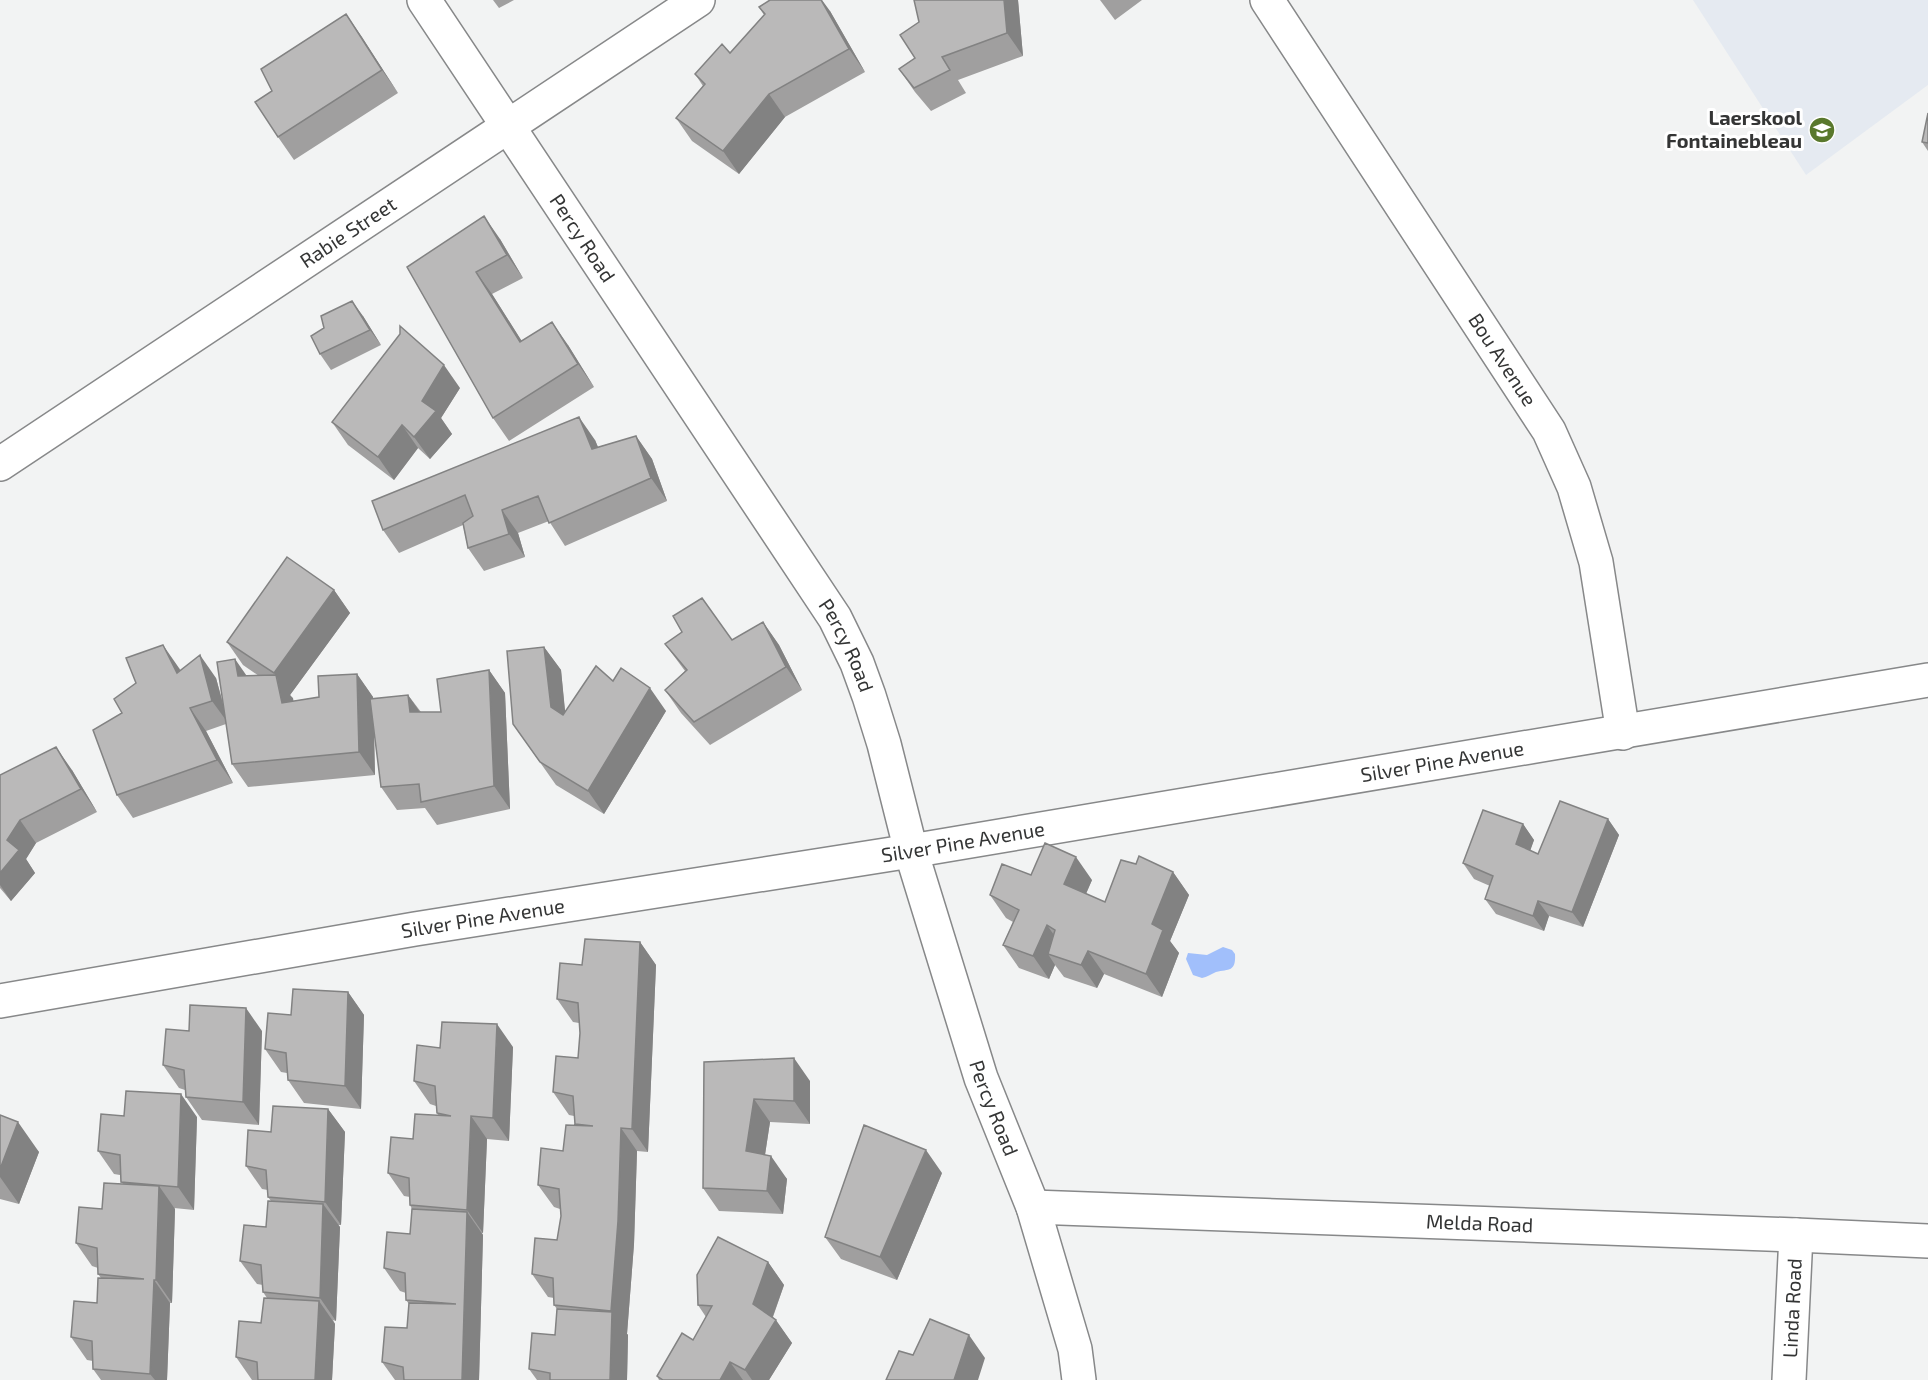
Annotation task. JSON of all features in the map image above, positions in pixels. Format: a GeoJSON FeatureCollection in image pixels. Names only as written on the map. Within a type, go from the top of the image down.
{"type":"FeatureCollection","features":[{"type":"Feature","properties":{"kind":"street","name":"Percy Road"},"geometry":{"type":"LineString","coordinates":[[424,0],[835,618],[857,663],[884,744],[911,851],[981,1078],[1033,1207],[1075,1349],[1079,1380]]}},
{"type":"Feature","properties":{"kind":"street","name":"Rabie Street"},"geometry":{"type":"LineString","coordinates":[[0,464],[698,0]]}},
{"type":"Feature","properties":{"kind":"street","name":"Bou Avenue"},"geometry":{"type":"LineString","coordinates":[[1267,0],[1549,431],[1574,487],[1596,562],[1623,733]]}},
{"type":"Feature","properties":{"kind":"street","name":"Silver Pine Avenue"},"geometry":{"type":"LineString","coordinates":[[0,1001],[415,929],[911,851],[1928,680]]}},
{"type":"Feature","properties":{"kind":"street","name":"Melda Road"},"geometry":{"type":"LineString","coordinates":[[1033,1207],[1928,1241]]}},
{"type":"Feature","properties":{"kind":"street","name":"Linda Road"},"geometry":{"type":"LineString","coordinates":[[1789,1380],[1796,1235]]}},
{"type":"Feature","properties":{"kind":"shaded area","name":"Laerskool Fontainebleau"},"geometry":{"type":"Polygon","coordinates":[[[1693,0],[1928,0],[1928,85],[1806,175],[1693,0]]]}},
{"type":"Feature","properties":{"kind":"water"},"geometry":{"type":"Polygon","coordinates":[[[1223,947],[1232,950],[1235,954],[1231,969],[1202,978],[1193,975],[1186,959],[1188,953],[1207,955],[1223,947]]]}},
{"type":"Feature","properties":{"kind":"building"},"geometry":{"type":"Polygon","coordinates":[[[770,0],[821,0],[849,49],[769,94],[723,151],[676,118],[705,84],[695,74],[722,44],[730,53],[765,14],[759,7],[770,0]]]}},
{"type":"Feature","properties":{"kind":"building"},"geometry":{"type":"Polygon","coordinates":[[[914,0],[1004,0],[1007,33],[942,57],[950,70],[914,88],[899,69],[915,58],[900,35],[919,22],[914,0]]]}},
{"type":"Feature","properties":{"kind":"building"},"geometry":{"type":"Polygon","coordinates":[[[346,14],[382,70],[278,137],[255,102],[272,91],[261,69],[346,14]]]}},
{"type":"Feature","properties":{"kind":"building"},"geometry":{"type":"Polygon","coordinates":[[[1928,113],[1928,143],[1922,142],[1928,113]]]}},
{"type":"Feature","properties":{"kind":"building"},"geometry":{"type":"Polygon","coordinates":[[[484,216],[507,255],[476,272],[520,342],[552,322],[578,364],[493,418],[407,267],[484,216]]]}},
{"type":"Feature","properties":{"kind":"building"},"geometry":{"type":"Polygon","coordinates":[[[352,301],[370,330],[320,354],[311,336],[324,328],[321,316],[352,301]]]}},
{"type":"Feature","properties":{"kind":"building"},"geometry":{"type":"Polygon","coordinates":[[[400,326],[444,365],[422,401],[436,411],[414,437],[402,425],[378,457],[332,422],[400,334],[400,326]]]}},
{"type":"Feature","properties":{"kind":"building"},"geometry":{"type":"Polygon","coordinates":[[[579,417],[592,449],[636,436],[651,478],[549,523],[538,496],[502,510],[509,534],[468,548],[463,523],[473,516],[465,495],[383,530],[372,501],[579,417]]]}},
{"type":"Feature","properties":{"kind":"building"},"geometry":{"type":"Polygon","coordinates":[[[287,557],[334,590],[274,673],[227,642],[287,557]]]}},
{"type":"Feature","properties":{"kind":"building"},"geometry":{"type":"Polygon","coordinates":[[[702,598],[732,640],[763,622],[786,667],[694,722],[665,690],[687,670],[665,644],[682,632],[673,616],[702,598]]]}},
{"type":"Feature","properties":{"kind":"building"},"geometry":{"type":"Polygon","coordinates":[[[163,645],[177,673],[200,655],[212,701],[190,708],[217,760],[117,795],[93,730],[122,713],[114,699],[136,683],[126,658],[163,645]]]}},
{"type":"Feature","properties":{"kind":"building"},"geometry":{"type":"Polygon","coordinates":[[[544,647],[551,707],[563,715],[596,666],[613,681],[621,668],[650,688],[588,791],[540,762],[513,724],[507,651],[544,647]]]}},
{"type":"Feature","properties":{"kind":"building"},"geometry":{"type":"Polygon","coordinates":[[[235,659],[238,676],[276,675],[282,703],[319,697],[318,676],[357,674],[359,752],[232,764],[217,662],[235,659]]]}},
{"type":"Feature","properties":{"kind":"building"},"geometry":{"type":"Polygon","coordinates":[[[489,670],[494,786],[421,802],[419,784],[381,787],[370,699],[408,695],[410,712],[441,712],[437,679],[489,670]]]}},
{"type":"Feature","properties":{"kind":"building"},"geometry":{"type":"Polygon","coordinates":[[[56,747],[81,789],[20,820],[7,840],[19,850],[0,873],[0,775],[56,747]]]}},
{"type":"Feature","properties":{"kind":"building"},"geometry":{"type":"Polygon","coordinates":[[[1560,801],[1608,819],[1572,912],[1538,901],[1533,916],[1485,899],[1493,876],[1463,863],[1483,810],[1523,824],[1516,844],[1538,854],[1560,801]]]}},
{"type":"Feature","properties":{"kind":"building"},"geometry":{"type":"Polygon","coordinates":[[[1045,843],[1076,857],[1064,884],[1105,902],[1121,860],[1136,864],[1139,856],[1173,872],[1152,924],[1163,930],[1146,974],[1088,951],[1081,965],[1048,954],[1055,930],[1047,925],[1033,956],[1003,945],[1019,910],[990,895],[1002,864],[1031,875],[1045,843]]]}},
{"type":"Feature","properties":{"kind":"building"},"geometry":{"type":"Polygon","coordinates":[[[585,939],[640,942],[632,1129],[621,1128],[618,1221],[611,1311],[554,1305],[553,1278],[532,1274],[535,1238],[557,1240],[561,1216],[559,1189],[538,1185],[541,1148],[563,1151],[566,1125],[593,1126],[575,1124],[573,1096],[553,1092],[556,1056],[578,1058],[580,1033],[578,1003],[557,999],[560,963],[582,965],[585,939]]]}},
{"type":"Feature","properties":{"kind":"building"},"geometry":{"type":"Polygon","coordinates":[[[293,989],[348,992],[345,1086],[288,1080],[286,1053],[265,1049],[268,1013],[291,1015],[293,989]]]}},
{"type":"Feature","properties":{"kind":"building"},"geometry":{"type":"Polygon","coordinates":[[[190,1005],[246,1008],[243,1102],[186,1097],[184,1070],[163,1065],[166,1029],[189,1031],[190,1005]]]}},
{"type":"Feature","properties":{"kind":"building"},"geometry":{"type":"Polygon","coordinates":[[[442,1022],[497,1024],[493,1118],[471,1116],[467,1210],[410,1205],[409,1178],[388,1173],[391,1137],[413,1139],[415,1114],[451,1116],[437,1113],[435,1086],[414,1081],[417,1045],[440,1048],[442,1022]]]}},
{"type":"Feature","properties":{"kind":"building"},"geometry":{"type":"Polygon","coordinates":[[[794,1058],[794,1101],[754,1099],[746,1151],[771,1156],[767,1191],[703,1188],[704,1062],[794,1058]]]}},
{"type":"Feature","properties":{"kind":"building"},"geometry":{"type":"Polygon","coordinates":[[[126,1091],[181,1094],[178,1187],[121,1182],[120,1155],[98,1151],[101,1114],[124,1116],[126,1091]]]}},
{"type":"Feature","properties":{"kind":"building"},"geometry":{"type":"Polygon","coordinates":[[[273,1106],[328,1109],[325,1202],[268,1197],[266,1170],[246,1166],[248,1130],[271,1132],[273,1106]]]}},
{"type":"Feature","properties":{"kind":"building"},"geometry":{"type":"Polygon","coordinates":[[[0,1115],[18,1122],[0,1169],[0,1115]]]}},
{"type":"Feature","properties":{"kind":"building"},"geometry":{"type":"Polygon","coordinates":[[[864,1125],[926,1150],[880,1257],[825,1237],[864,1125]]]}},
{"type":"Feature","properties":{"kind":"building"},"geometry":{"type":"Polygon","coordinates":[[[104,1183],[159,1186],[150,1374],[93,1369],[92,1341],[71,1337],[74,1301],[97,1303],[98,1278],[144,1279],[98,1274],[97,1248],[76,1243],[79,1207],[102,1209],[104,1183]]]}},
{"type":"Feature","properties":{"kind":"building"},"geometry":{"type":"Polygon","coordinates":[[[268,1201],[323,1204],[320,1298],[263,1292],[261,1265],[240,1261],[244,1225],[266,1227],[268,1201]]]}},
{"type":"Feature","properties":{"kind":"building"},"geometry":{"type":"Polygon","coordinates":[[[412,1209],[467,1212],[462,1380],[404,1380],[403,1367],[382,1362],[385,1327],[407,1328],[409,1303],[456,1304],[406,1300],[405,1273],[384,1268],[387,1232],[410,1234],[412,1209]]]}},
{"type":"Feature","properties":{"kind":"building"},"geometry":{"type":"Polygon","coordinates":[[[718,1237],[768,1262],[753,1304],[776,1320],[745,1370],[730,1362],[720,1380],[663,1380],[657,1376],[682,1333],[693,1340],[712,1306],[698,1305],[697,1275],[718,1237]]]}},
{"type":"Feature","properties":{"kind":"building"},"geometry":{"type":"Polygon","coordinates":[[[264,1298],[319,1301],[315,1380],[258,1380],[257,1362],[236,1357],[239,1321],[261,1323],[264,1298]]]}},
{"type":"Feature","properties":{"kind":"building"},"geometry":{"type":"Polygon","coordinates":[[[557,1309],[612,1312],[610,1380],[550,1380],[550,1373],[529,1369],[532,1333],[555,1335],[557,1309]]]}},
{"type":"Feature","properties":{"kind":"building"},"geometry":{"type":"Polygon","coordinates":[[[930,1319],[969,1335],[954,1380],[886,1380],[899,1351],[913,1355],[930,1319]]]}},
{"type":"Feature","properties":{"kind":"place","name":"Laerskool Fontainebleau"},"geometry":{"type":"Point","coordinates":[1822,130]}}]}
